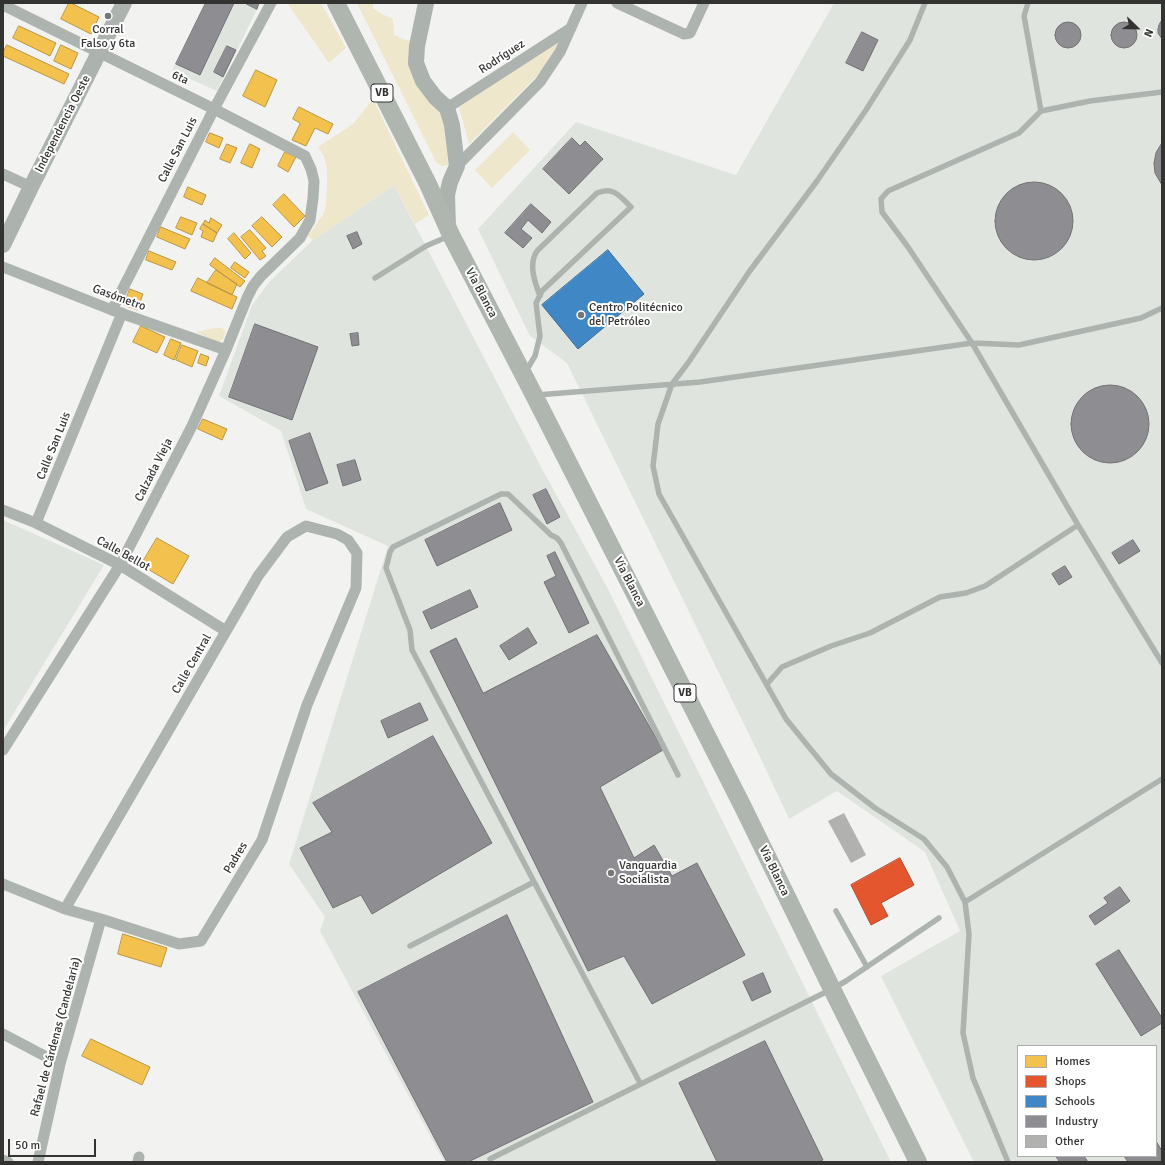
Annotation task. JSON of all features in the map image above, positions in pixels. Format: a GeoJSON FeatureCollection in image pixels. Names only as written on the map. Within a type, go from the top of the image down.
{"type":"FeatureCollection","features":[{"type":"Feature","properties":{"kind":"main road","name":"Vía Blanca"},"geometry":{"type":"LineString","coordinates":[[336,3],[428,184],[449,231],[524,375],[738,798],[918,1162]]}},
{"type":"Feature","properties":{"kind":"street","name":"Independencia Oeste"},"geometry":{"type":"LineString","coordinates":[[3,245],[124,3]]}},
{"type":"Feature","properties":{"kind":"street","name":"Calle San Luis"},"geometry":{"type":"LineString","coordinates":[[36,523],[117,311],[214,109],[271,3]]}},
{"type":"Feature","properties":{"kind":"street"},"geometry":{"type":"LineString","coordinates":[[426,3],[417,46],[416,63],[423,81],[435,97],[447,108],[452,125],[457,166],[450,182],[448,195],[449,231]]}},
{"type":"Feature","properties":{"kind":"street"},"geometry":{"type":"LineString","coordinates":[[428,184],[448,173],[457,166],[540,82],[560,52],[582,3]]}},
{"type":"Feature","properties":{"kind":"street"},"geometry":{"type":"LineString","coordinates":[[617,3],[684,34],[690,33],[704,3]]}},
{"type":"Feature","properties":{"kind":"street","name":"6ta"},"geometry":{"type":"LineString","coordinates":[[3,5],[214,109],[305,156],[311,169],[314,181],[313,198]]}},
{"type":"Feature","properties":{"kind":"street","name":"Rodríguez"},"geometry":{"type":"LineString","coordinates":[[447,108],[571,28]]}},
{"type":"Feature","properties":{"kind":"street"},"geometry":{"type":"LineString","coordinates":[[3,174],[31,187]]}},
{"type":"Feature","properties":{"kind":"street","name":"Calzada Vieja"},"geometry":{"type":"LineString","coordinates":[[3,750],[120,565],[192,426],[253,286],[261,276],[300,238],[310,220],[313,198]]}},
{"type":"Feature","properties":{"kind":"street","name":"Gasómetro"},"geometry":{"type":"LineString","coordinates":[[3,266],[183,336],[226,350]]}},
{"type":"Feature","properties":{"kind":"street","name":"Calle Bellot"},"geometry":{"type":"LineString","coordinates":[[3,510],[36,523],[120,565],[226,631]]}},
{"type":"Feature","properties":{"kind":"street","name":"Calle Central"},"geometry":{"type":"LineString","coordinates":[[65,909],[258,576],[287,537],[306,526],[337,534],[348,540],[358,554],[356,588]]}},
{"type":"Feature","properties":{"kind":"street","name":"Padres"},"geometry":{"type":"LineString","coordinates":[[3,884],[65,909],[179,944],[201,941],[262,840],[307,705],[356,588]]}},
{"type":"Feature","properties":{"kind":"street","name":"Rafael de Cárdenas (Candelaria)"},"geometry":{"type":"LineString","coordinates":[[38,1162],[60,1064],[100,919]]}},
{"type":"Feature","properties":{"kind":"street"},"geometry":{"type":"LineString","coordinates":[[3,1034],[60,1064]]}},
{"type":"Feature","properties":{"kind":"street"},"geometry":{"type":"LineString","coordinates":[[3,1160],[8,1162]]}},
{"type":"Feature","properties":{"kind":"lane"},"geometry":{"type":"LineString","coordinates":[[925,3],[910,40],[866,110],[817,180],[749,272],[688,363],[672,384],[658,424],[653,466],[659,494],[786,718],[831,774],[875,808],[924,839],[947,867],[965,902],[969,934],[964,1033],[973,1078],[1008,1162]]}},
{"type":"Feature","properties":{"kind":"lane"},"geometry":{"type":"LineString","coordinates":[[1028,3],[1024,16],[1041,111]]}},
{"type":"Feature","properties":{"kind":"lane"},"geometry":{"type":"LineString","coordinates":[[1162,92],[1090,101],[1041,111],[1019,133],[888,191],[881,199],[882,212],[908,247],[972,343],[1078,525],[1162,663]]}},
{"type":"Feature","properties":{"kind":"lane"},"geometry":{"type":"LineString","coordinates":[[524,375],[535,356],[540,336],[536,303],[540,296],[542,291],[631,207],[616,192],[605,189],[597,193],[537,251],[534,256],[533,266],[535,283],[540,296]]}},
{"type":"Feature","properties":{"kind":"lane"},"geometry":{"type":"LineString","coordinates":[[375,278],[449,231]]}},
{"type":"Feature","properties":{"kind":"lane"},"geometry":{"type":"LineString","coordinates":[[534,395],[700,382],[972,343],[1019,344],[1141,318],[1162,308]]}},
{"type":"Feature","properties":{"kind":"lane"},"geometry":{"type":"LineString","coordinates":[[640,1084],[412,650],[410,630],[386,568],[390,552],[393,547],[501,494],[508,494],[561,543],[678,776]]}},
{"type":"Feature","properties":{"kind":"lane"},"geometry":{"type":"LineString","coordinates":[[767,684],[782,667],[831,646],[870,633],[940,597],[966,593],[985,586],[1078,525]]}},
{"type":"Feature","properties":{"kind":"lane"},"geometry":{"type":"LineString","coordinates":[[965,902],[1162,778]]}},
{"type":"Feature","properties":{"kind":"lane"},"geometry":{"type":"LineString","coordinates":[[410,946],[534,882]]}},
{"type":"Feature","properties":{"kind":"lane"},"geometry":{"type":"LineString","coordinates":[[836,910],[867,967]]}},
{"type":"Feature","properties":{"kind":"lane"},"geometry":{"type":"LineString","coordinates":[[490,1159],[832,990],[940,918]]}},
{"type":"Feature","properties":{"kind":"shaded area"},"geometry":{"type":"Polygon","coordinates":[[[204,3],[260,3],[217,91],[172,71],[204,3]]]}},
{"type":"Feature","properties":{"kind":"shaded area"},"geometry":{"type":"Polygon","coordinates":[[[287,3],[321,3],[346,48],[329,63],[287,3]]]}},
{"type":"Feature","properties":{"kind":"shaded area"},"geometry":{"type":"Polygon","coordinates":[[[357,3],[373,3],[373,8],[393,19],[394,35],[411,41],[441,109],[451,158],[448,165],[442,166],[436,162],[357,3]]]}},
{"type":"Feature","properties":{"kind":"shaded area"},"geometry":{"type":"Polygon","coordinates":[[[834,3],[1162,3],[1162,1162],[974,1162],[881,976],[960,931],[925,852],[837,791],[789,819],[567,363],[530,336],[478,229],[576,122],[736,175],[834,3]]]}},
{"type":"Feature","properties":{"kind":"shaded area"},"geometry":{"type":"Polygon","coordinates":[[[563,37],[541,72],[469,144],[458,104],[563,37]]]}},
{"type":"Feature","properties":{"kind":"shaded area"},"geometry":{"type":"Polygon","coordinates":[[[373,99],[429,215],[415,224],[394,185],[313,240],[308,236],[324,213],[326,205],[327,169],[324,156],[318,147],[353,124],[373,99]]]}},
{"type":"Feature","properties":{"kind":"shaded area"},"geometry":{"type":"Polygon","coordinates":[[[513,132],[530,150],[492,188],[475,170],[513,132]]]}},
{"type":"Feature","properties":{"kind":"shaded area","name":"Vanguardia Socialista"},"geometry":{"type":"Polygon","coordinates":[[[394,185],[541,467],[607,587],[891,1162],[444,1162],[320,931],[325,917],[289,864],[388,546],[306,509],[281,431],[219,396],[252,305],[270,281],[313,240],[394,185]]]}},
{"type":"Feature","properties":{"kind":"shaded area"},"geometry":{"type":"Polygon","coordinates":[[[222,328],[225,331],[225,335],[218,343],[196,332],[222,328]]]}},
{"type":"Feature","properties":{"kind":"shaded area"},"geometry":{"type":"Polygon","coordinates":[[[3,520],[104,565],[3,731],[3,520]]]}},
{"type":"Feature","properties":{"kind":"building: Homes"},"geometry":{"type":"Polygon","coordinates":[[[69,3],[99,17],[91,34],[61,19],[69,3]]]}},
{"type":"Feature","properties":{"kind":"building: Homes"},"geometry":{"type":"Polygon","coordinates":[[[19,26],[56,43],[50,56],[13,38],[19,26]]]}},
{"type":"Feature","properties":{"kind":"building: Homes"},"geometry":{"type":"Polygon","coordinates":[[[7,45],[69,74],[64,84],[3,56],[7,45]]]}},
{"type":"Feature","properties":{"kind":"building: Homes"},"geometry":{"type":"Polygon","coordinates":[[[61,45],[78,53],[71,69],[54,61],[61,45]]]}},
{"type":"Feature","properties":{"kind":"building: Homes"},"geometry":{"type":"Polygon","coordinates":[[[256,70],[277,80],[265,107],[243,96],[256,70]]]}},
{"type":"Feature","properties":{"kind":"building: Homes"},"geometry":{"type":"Polygon","coordinates":[[[299,107],[333,124],[328,134],[315,128],[306,146],[292,140],[300,124],[293,119],[299,107]]]}},
{"type":"Feature","properties":{"kind":"building: Homes"},"geometry":{"type":"Polygon","coordinates":[[[210,133],[223,138],[219,148],[206,142],[210,133]]]}},
{"type":"Feature","properties":{"kind":"building: Homes"},"geometry":{"type":"Polygon","coordinates":[[[227,144],[237,148],[230,163],[220,159],[227,144]]]}},
{"type":"Feature","properties":{"kind":"building: Homes"},"geometry":{"type":"Polygon","coordinates":[[[250,144],[260,149],[252,168],[241,163],[250,144]]]}},
{"type":"Feature","properties":{"kind":"building: Homes"},"geometry":{"type":"Polygon","coordinates":[[[285,152],[296,157],[288,172],[278,166],[285,152]]]}},
{"type":"Feature","properties":{"kind":"building: Homes"},"geometry":{"type":"Polygon","coordinates":[[[188,187],[206,195],[202,205],[184,197],[188,187]]]}},
{"type":"Feature","properties":{"kind":"building: Homes"},"geometry":{"type":"Polygon","coordinates":[[[284,194],[305,216],[294,227],[273,205],[284,194]]]}},
{"type":"Feature","properties":{"kind":"building: Homes"},"geometry":{"type":"Polygon","coordinates":[[[181,217],[197,223],[192,235],[176,228],[181,217]]]}},
{"type":"Feature","properties":{"kind":"building: Homes"},"geometry":{"type":"Polygon","coordinates":[[[262,217],[282,237],[272,247],[252,226],[262,217]]]}},
{"type":"Feature","properties":{"kind":"building: Homes"},"geometry":{"type":"Polygon","coordinates":[[[211,218],[222,225],[217,233],[203,224],[205,220],[209,223],[211,218]]]}},
{"type":"Feature","properties":{"kind":"building: Homes"},"geometry":{"type":"Polygon","coordinates":[[[203,224],[217,233],[213,242],[201,237],[203,231],[200,229],[203,224]]]}},
{"type":"Feature","properties":{"kind":"building: Homes"},"geometry":{"type":"Polygon","coordinates":[[[161,227],[190,239],[185,249],[157,237],[161,227]]]}},
{"type":"Feature","properties":{"kind":"building: Homes"},"geometry":{"type":"Polygon","coordinates":[[[250,230],[266,248],[262,251],[266,256],[260,260],[241,237],[250,230]]]}},
{"type":"Feature","properties":{"kind":"building: Homes"},"geometry":{"type":"Polygon","coordinates":[[[234,233],[251,253],[245,259],[228,239],[234,233]]]}},
{"type":"Feature","properties":{"kind":"building: Homes"},"geometry":{"type":"Polygon","coordinates":[[[149,251],[176,262],[172,270],[146,260],[149,251]]]}},
{"type":"Feature","properties":{"kind":"building: Homes"},"geometry":{"type":"Polygon","coordinates":[[[215,258],[245,281],[240,287],[210,265],[215,258]]]}},
{"type":"Feature","properties":{"kind":"building: Homes"},"geometry":{"type":"Polygon","coordinates":[[[235,262],[249,272],[245,278],[231,268],[235,262]]]}},
{"type":"Feature","properties":{"kind":"building: Homes"},"geometry":{"type":"Polygon","coordinates":[[[216,270],[237,284],[232,295],[207,283],[216,270]]]}},
{"type":"Feature","properties":{"kind":"building: Homes"},"geometry":{"type":"Polygon","coordinates":[[[198,278],[237,297],[232,309],[191,291],[198,278]]]}},
{"type":"Feature","properties":{"kind":"building: Homes"},"geometry":{"type":"Polygon","coordinates":[[[130,289],[143,294],[137,310],[124,305],[130,289]]]}},
{"type":"Feature","properties":{"kind":"building: Homes"},"geometry":{"type":"Polygon","coordinates":[[[141,326],[165,337],[157,353],[133,342],[141,326]]]}},
{"type":"Feature","properties":{"kind":"building: Homes"},"geometry":{"type":"Polygon","coordinates":[[[171,339],[181,343],[174,360],[164,355],[171,339]]]}},
{"type":"Feature","properties":{"kind":"building: Homes"},"geometry":{"type":"Polygon","coordinates":[[[182,345],[198,351],[192,367],[176,360],[182,345]]]}},
{"type":"Feature","properties":{"kind":"building: Homes"},"geometry":{"type":"Polygon","coordinates":[[[201,354],[209,357],[206,366],[198,363],[201,354]]]}},
{"type":"Feature","properties":{"kind":"building: Homes"},"geometry":{"type":"Polygon","coordinates":[[[203,419],[227,429],[222,440],[198,429],[203,419]]]}},
{"type":"Feature","properties":{"kind":"building: Homes"},"geometry":{"type":"Polygon","coordinates":[[[157,538],[189,556],[173,584],[141,565],[157,538]]]}},
{"type":"Feature","properties":{"kind":"building: Homes"},"geometry":{"type":"Polygon","coordinates":[[[123,934],[167,948],[161,967],[118,954],[123,934]]]}},
{"type":"Feature","properties":{"kind":"building: Homes"},"geometry":{"type":"Polygon","coordinates":[[[91,1039],[150,1067],[142,1085],[82,1056],[91,1039]]]}},
{"type":"Feature","properties":{"kind":"building: Shops"},"geometry":{"type":"Polygon","coordinates":[[[900,858],[914,885],[881,903],[888,916],[871,925],[851,885],[900,858]]]}},
{"type":"Feature","properties":{"kind":"building: Schools"},"geometry":{"type":"Polygon","coordinates":[[[608,250],[644,294],[578,349],[542,305],[608,250]]]}},
{"type":"Feature","properties":{"kind":"building: Industry"},"geometry":{"type":"Polygon","coordinates":[[[206,3],[234,3],[200,75],[176,64],[206,3]]]}},
{"type":"Feature","properties":{"kind":"building: Industry"},"geometry":{"type":"Polygon","coordinates":[[[245,3],[259,3],[257,9],[245,3]]]}},
{"type":"Feature","properties":{"kind":"building: Industry"},"geometry":{"type":"Polygon","coordinates":[[[1162,20],[1162,39],[1158,33],[1158,29],[1162,20]]]}},
{"type":"Feature","properties":{"kind":"building: Industry"},"geometry":{"type":"Polygon","coordinates":[[[1068,22],[1077,26],[1081,35],[1077,44],[1068,48],[1059,44],[1055,35],[1059,26],[1068,22]]]}},
{"type":"Feature","properties":{"kind":"building: Industry"},"geometry":{"type":"Polygon","coordinates":[[[1124,22],[1133,26],[1137,35],[1133,44],[1124,48],[1115,44],[1111,35],[1115,26],[1124,22]]]}},
{"type":"Feature","properties":{"kind":"building: Industry"},"geometry":{"type":"Polygon","coordinates":[[[862,32],[878,40],[863,71],[846,63],[862,32]]]}},
{"type":"Feature","properties":{"kind":"building: Industry"},"geometry":{"type":"Polygon","coordinates":[[[227,46],[236,50],[223,77],[214,72],[227,46]]]}},
{"type":"Feature","properties":{"kind":"building: Industry"},"geometry":{"type":"Polygon","coordinates":[[[572,138],[580,146],[585,141],[603,159],[569,194],[543,169],[572,138]]]}},
{"type":"Feature","properties":{"kind":"building: Industry"},"geometry":{"type":"Polygon","coordinates":[[[1162,143],[1162,185],[1155,173],[1154,163],[1156,153],[1162,143]]]}},
{"type":"Feature","properties":{"kind":"building: Industry"},"geometry":{"type":"Polygon","coordinates":[[[1034,182],[1049,185],[1062,193],[1070,206],[1073,221],[1070,236],[1062,249],[1049,257],[1034,260],[1019,257],[1006,249],[998,236],[995,221],[998,206],[1006,193],[1019,185],[1034,182]]]}},
{"type":"Feature","properties":{"kind":"building: Industry"},"geometry":{"type":"Polygon","coordinates":[[[531,204],[551,222],[542,233],[528,220],[521,229],[532,238],[523,248],[505,233],[531,204]]]}},
{"type":"Feature","properties":{"kind":"building: Industry"},"geometry":{"type":"Polygon","coordinates":[[[357,232],[362,244],[353,249],[347,236],[357,232]]]}},
{"type":"Feature","properties":{"kind":"building: Industry"},"geometry":{"type":"Polygon","coordinates":[[[255,324],[318,347],[292,420],[229,397],[255,324]]]}},
{"type":"Feature","properties":{"kind":"building: Industry"},"geometry":{"type":"Polygon","coordinates":[[[358,333],[359,345],[352,346],[350,334],[358,333]]]}},
{"type":"Feature","properties":{"kind":"building: Industry"},"geometry":{"type":"Polygon","coordinates":[[[1110,385],[1125,388],[1138,396],[1146,409],[1149,424],[1146,439],[1138,452],[1125,460],[1110,463],[1095,460],[1082,452],[1074,439],[1071,424],[1074,409],[1082,396],[1095,388],[1110,385]]]}},
{"type":"Feature","properties":{"kind":"building: Industry"},"geometry":{"type":"Polygon","coordinates":[[[310,433],[328,483],[306,491],[289,441],[310,433]]]}},
{"type":"Feature","properties":{"kind":"building: Industry"},"geometry":{"type":"Polygon","coordinates":[[[355,460],[361,480],[343,486],[337,465],[355,460]]]}},
{"type":"Feature","properties":{"kind":"building: Industry"},"geometry":{"type":"Polygon","coordinates":[[[546,489],[560,517],[547,524],[533,495],[546,489]]]}},
{"type":"Feature","properties":{"kind":"building: Industry"},"geometry":{"type":"Polygon","coordinates":[[[500,503],[512,530],[437,566],[425,540],[500,503]]]}},
{"type":"Feature","properties":{"kind":"building: Industry"},"geometry":{"type":"Polygon","coordinates":[[[1133,540],[1140,551],[1119,564],[1112,553],[1133,540]]]}},
{"type":"Feature","properties":{"kind":"building: Industry"},"geometry":{"type":"Polygon","coordinates":[[[555,552],[589,623],[569,633],[544,582],[556,576],[547,556],[555,552]]]}},
{"type":"Feature","properties":{"kind":"building: Industry"},"geometry":{"type":"Polygon","coordinates":[[[1065,566],[1072,577],[1059,585],[1052,574],[1065,566]]]}},
{"type":"Feature","properties":{"kind":"building: Industry"},"geometry":{"type":"Polygon","coordinates":[[[470,590],[478,607],[431,629],[423,612],[470,590]]]}},
{"type":"Feature","properties":{"kind":"building: Industry"},"geometry":{"type":"Polygon","coordinates":[[[528,628],[537,643],[509,660],[500,646],[528,628]]]}},
{"type":"Feature","properties":{"kind":"building: Industry"},"geometry":{"type":"Polygon","coordinates":[[[597,635],[663,750],[600,787],[634,858],[654,845],[672,876],[697,863],[745,955],[652,1004],[624,956],[588,971],[430,651],[456,638],[483,693],[597,635]]]}},
{"type":"Feature","properties":{"kind":"building: Industry"},"geometry":{"type":"Polygon","coordinates":[[[420,703],[428,720],[388,738],[381,721],[420,703]]]}},
{"type":"Feature","properties":{"kind":"building: Industry"},"geometry":{"type":"Polygon","coordinates":[[[433,736],[492,843],[372,914],[361,895],[333,908],[300,848],[332,832],[313,803],[433,736]]]}},
{"type":"Feature","properties":{"kind":"building: Industry"},"geometry":{"type":"Polygon","coordinates":[[[1120,887],[1130,901],[1095,925],[1089,916],[1108,903],[1104,898],[1120,887]]]}},
{"type":"Feature","properties":{"kind":"building: Industry"},"geometry":{"type":"Polygon","coordinates":[[[507,915],[593,1102],[468,1162],[447,1162],[358,992],[507,915]]]}},
{"type":"Feature","properties":{"kind":"building: Industry"},"geometry":{"type":"Polygon","coordinates":[[[1119,950],[1162,1018],[1162,1023],[1141,1036],[1096,964],[1119,950]]]}},
{"type":"Feature","properties":{"kind":"building: Industry"},"geometry":{"type":"Polygon","coordinates":[[[763,973],[771,992],[752,1001],[743,982],[763,973]]]}},
{"type":"Feature","properties":{"kind":"building: Industry"},"geometry":{"type":"Polygon","coordinates":[[[765,1041],[823,1160],[819,1162],[717,1162],[679,1083],[765,1041]]]}},
{"type":"Feature","properties":{"kind":"building: Industry"},"geometry":{"type":"Polygon","coordinates":[[[1157,1143],[1162,1151],[1162,1162],[1128,1162],[1125,1157],[1157,1157],[1157,1143]]]}},
{"type":"Feature","properties":{"kind":"building: Industry"},"geometry":{"type":"Polygon","coordinates":[[[1057,1157],[1085,1157],[1088,1162],[1060,1162],[1057,1157]]]}},
{"type":"Feature","properties":{"kind":"building: Other"},"geometry":{"type":"Polygon","coordinates":[[[844,813],[866,855],[851,863],[828,821],[844,813]]]}},
{"type":"Feature","properties":{"kind":"place","name":"Corral Falso y 6ta"},"geometry":{"type":"Point","coordinates":[108,16]}},
{"type":"Feature","properties":{"kind":"place","name":"Centro Politécnico del Petróleo"},"geometry":{"type":"Point","coordinates":[581,315]}},
{"type":"Feature","properties":{"kind":"place","name":"Vanguardia Socialista"},"geometry":{"type":"Point","coordinates":[611,873]}}]}
